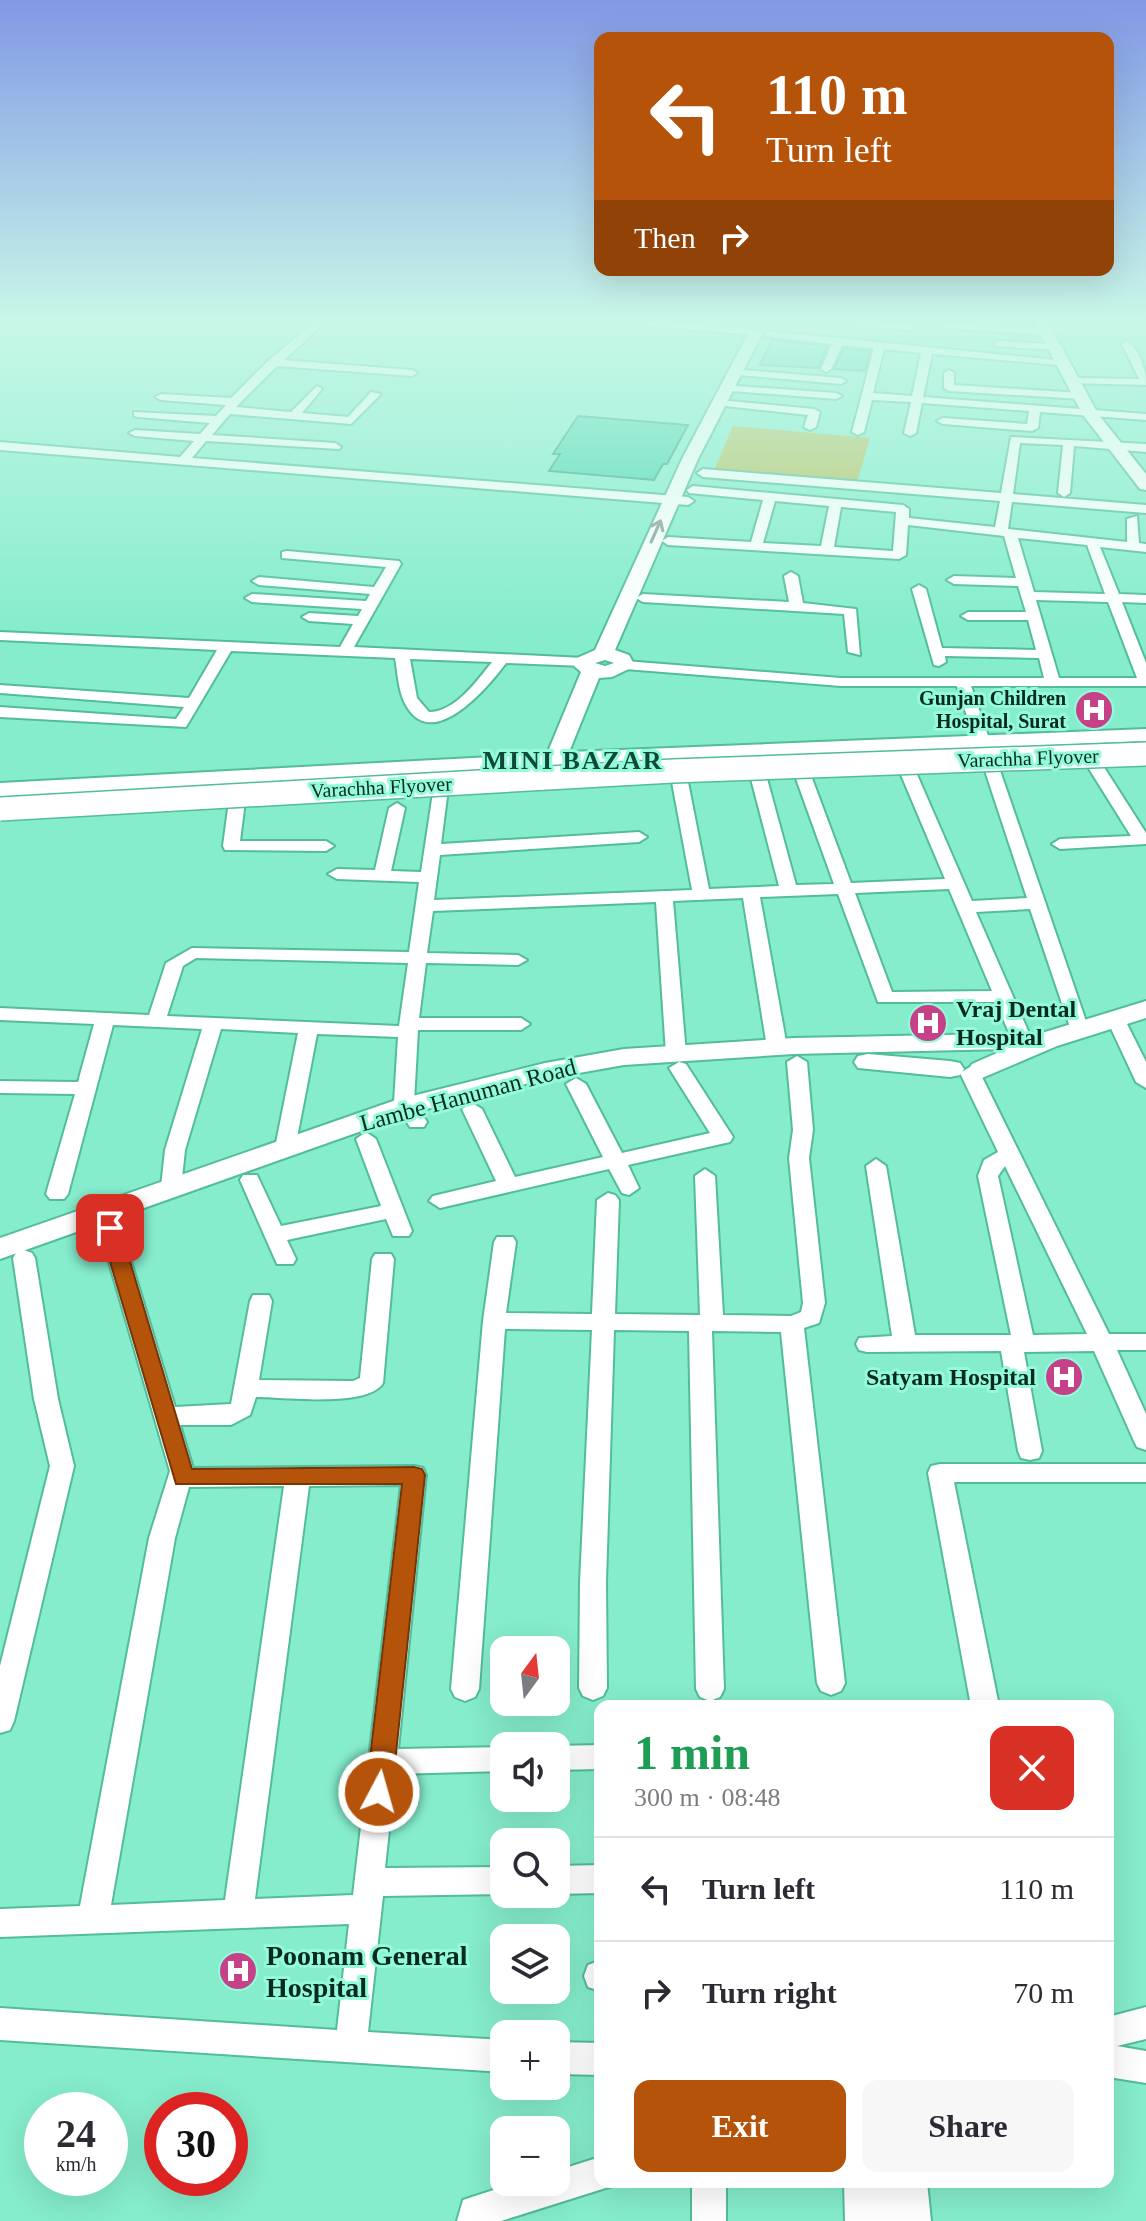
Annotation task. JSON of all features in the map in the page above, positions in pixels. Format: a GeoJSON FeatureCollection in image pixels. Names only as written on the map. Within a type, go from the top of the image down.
{"type":"FeatureCollection","features":[{"type":"Feature","properties":{"kind":"main road","name":"Varachha Flyover"},"geometry":{"type":"LineString","coordinates":[[0,801],[562,768],[1146,746]]}},
{"type":"Feature","properties":{"kind":"main road","name":"Varachha Flyover"},"geometry":{"type":"LineString","coordinates":[[0,809],[673,771],[1146,754]]}},
{"type":"Feature","properties":{"kind":"street"},"geometry":{"type":"LineString","coordinates":[[182,462],[217,422]]}},
{"type":"Feature","properties":{"kind":"street"},"geometry":{"type":"LineString","coordinates":[[556,782],[564,759],[587,726],[605,664],[719,422]]}},
{"type":"Feature","properties":{"kind":"street"},"geometry":{"type":"LineString","coordinates":[[521,762],[563,738],[643,598],[684,497],[703,473],[723,422]]}},
{"type":"Feature","properties":{"kind":"street"},"geometry":{"type":"LineString","coordinates":[[810,427],[811,422]]}},
{"type":"Feature","properties":{"kind":"street"},"geometry":{"type":"LineString","coordinates":[[858,432],[861,422]]}},
{"type":"Feature","properties":{"kind":"street"},"geometry":{"type":"LineString","coordinates":[[910,433],[912,422]]}},
{"type":"Feature","properties":{"kind":"street"},"geometry":{"type":"LineString","coordinates":[[945,422],[963,428],[1033,428],[1034,422]]}},
{"type":"Feature","properties":{"kind":"street"},"geometry":{"type":"LineString","coordinates":[[1096,422],[1112,446],[1146,485]]}},
{"type":"Feature","properties":{"kind":"street"},"geometry":{"type":"LineString","coordinates":[[1111,422],[1146,429]]}},
{"type":"Feature","properties":{"kind":"street"},"geometry":{"type":"LineString","coordinates":[[135,433],[335,447]]}},
{"type":"Feature","properties":{"kind":"street"},"geometry":{"type":"LineString","coordinates":[[1053,683],[1006,532],[1005,498],[1015,439],[1146,448]]}},
{"type":"Feature","properties":{"kind":"street"},"geometry":{"type":"LineString","coordinates":[[1064,493],[1069,442]]}},
{"type":"Feature","properties":{"kind":"street"},"geometry":{"type":"LineString","coordinates":[[0,446],[182,462],[684,497],[770,497],[903,509],[899,556],[668,541]]}},
{"type":"Feature","properties":{"kind":"street"},"geometry":{"type":"LineString","coordinates":[[703,473],[1146,509]]}},
{"type":"Feature","properties":{"kind":"street"},"geometry":{"type":"LineString","coordinates":[[756,546],[770,497]]}},
{"type":"Feature","properties":{"kind":"street"},"geometry":{"type":"LineString","coordinates":[[827,551],[836,502]]}},
{"type":"Feature","properties":{"kind":"street"},"geometry":{"type":"LineString","coordinates":[[904,521],[1006,532],[1068,532],[1092,542],[1139,547],[1133,519]]}},
{"type":"Feature","properties":{"kind":"street"},"geometry":{"type":"LineString","coordinates":[[0,636],[502,658],[841,682],[1146,682],[1092,542]]}},
{"type":"Feature","properties":{"kind":"street"},"geometry":{"type":"LineString","coordinates":[[287,563],[393,563],[344,652]]}},
{"type":"Feature","properties":{"kind":"street"},"geometry":{"type":"LineString","coordinates":[[791,576],[797,608]]}},
{"type":"Feature","properties":{"kind":"street"},"geometry":{"type":"LineString","coordinates":[[954,580],[1146,599]]}},
{"type":"Feature","properties":{"kind":"street"},"geometry":{"type":"LineString","coordinates":[[259,581],[383,584]]}},
{"type":"Feature","properties":{"kind":"street"},"geometry":{"type":"LineString","coordinates":[[919,589],[944,683]]}},
{"type":"Feature","properties":{"kind":"street"},"geometry":{"type":"LineString","coordinates":[[252,598],[371,605]]}},
{"type":"Feature","properties":{"kind":"street"},"geometry":{"type":"LineString","coordinates":[[643,598],[850,611],[855,652]]}},
{"type":"Feature","properties":{"kind":"street"},"geometry":{"type":"LineString","coordinates":[[968,616],[1034,616]]}},
{"type":"Feature","properties":{"kind":"street"},"geometry":{"type":"LineString","coordinates":[[309,617],[362,620]]}},
{"type":"Feature","properties":{"kind":"street"},"geometry":{"type":"LineString","coordinates":[[0,712],[181,724],[226,646]]}},
{"type":"Feature","properties":{"kind":"street"},"geometry":{"type":"LineString","coordinates":[[936,652],[1044,654]]}},
{"type":"Feature","properties":{"kind":"street"},"geometry":{"type":"LineString","coordinates":[[402,654],[413,706],[422,714],[435,715],[445,713],[473,695],[502,658]]}},
{"type":"Feature","properties":{"kind":"street"},"geometry":{"type":"LineString","coordinates":[[963,683],[1080,1030]]}},
{"type":"Feature","properties":{"kind":"street"},"geometry":{"type":"LineString","coordinates":[[0,689],[194,703]]}},
{"type":"Feature","properties":{"kind":"street"},"geometry":{"type":"LineString","coordinates":[[587,726],[591,735],[604,746],[641,755]]}},
{"type":"Feature","properties":{"kind":"street"},"geometry":{"type":"LineString","coordinates":[[0,790],[641,755],[1146,735]]}},
{"type":"Feature","properties":{"kind":"street"},"geometry":{"type":"LineString","coordinates":[[563,738],[564,759]]}},
{"type":"Feature","properties":{"kind":"street"},"geometry":{"type":"LineString","coordinates":[[0,817],[556,782],[1146,762]]}},
{"type":"Feature","properties":{"kind":"street"},"geometry":{"type":"LineString","coordinates":[[1060,844],[1140,841],[1142,838],[1138,819],[1094,764]]}},
{"type":"Feature","properties":{"kind":"street"},"geometry":{"type":"LineString","coordinates":[[907,770],[1003,996],[1035,1040]]}},
{"type":"Feature","properties":{"kind":"street"},"geometry":{"type":"LineString","coordinates":[[802,773],[885,998],[1003,996]]}},
{"type":"Feature","properties":{"kind":"street"},"geometry":{"type":"LineString","coordinates":[[758,775],[789,890]]}},
{"type":"Feature","properties":{"kind":"street"},"geometry":{"type":"LineString","coordinates":[[679,777],[701,893]]}},
{"type":"Feature","properties":{"kind":"street"},"geometry":{"type":"LineString","coordinates":[[412,1114],[409,1028],[440,789]]}},
{"type":"Feature","properties":{"kind":"street"},"geometry":{"type":"LineString","coordinates":[[237,801],[231,846],[326,846]]}},
{"type":"Feature","properties":{"kind":"street"},"geometry":{"type":"LineString","coordinates":[[382,875],[397,808]]}},
{"type":"Feature","properties":{"kind":"street"},"geometry":{"type":"LineString","coordinates":[[432,850],[639,837]]}},
{"type":"Feature","properties":{"kind":"street"},"geometry":{"type":"LineString","coordinates":[[337,874],[429,877]]}},
{"type":"Feature","properties":{"kind":"street"},"geometry":{"type":"LineString","coordinates":[[425,906],[955,884]]}},
{"type":"Feature","properties":{"kind":"street"},"geometry":{"type":"LineString","coordinates":[[494,1321],[792,1324],[811,1317],[814,1303],[799,1158],[803,1130],[750,891]]}},
{"type":"Feature","properties":{"kind":"street"},"geometry":{"type":"LineString","coordinates":[[440,1201],[723,1137],[678,1061],[664,895]]}},
{"type":"Feature","properties":{"kind":"street"},"geometry":{"type":"LineString","coordinates":[[964,907],[1036,903]]}},
{"type":"Feature","properties":{"kind":"street"},"geometry":{"type":"LineString","coordinates":[[156,1021],[175,963],[184,955],[518,960]]}},
{"type":"Feature","properties":{"kind":"street"},"geometry":{"type":"LineString","coordinates":[[1146,1009],[1111,1022],[965,1059],[1103,1344],[1146,1441]]}},
{"type":"Feature","properties":{"kind":"street"},"geometry":{"type":"LineString","coordinates":[[0,1014],[309,1027],[409,1028],[521,1024]]}},
{"type":"Feature","properties":{"kind":"street"},"geometry":{"type":"LineString","coordinates":[[57,1194],[105,1019]]}},
{"type":"Feature","properties":{"kind":"street"},"geometry":{"type":"LineString","coordinates":[[1111,1022],[1146,1020]]}},
{"type":"Feature","properties":{"kind":"street"},"geometry":{"type":"LineString","coordinates":[[1111,1022],[1146,1082]]}},
{"type":"Feature","properties":{"kind":"street"},"geometry":{"type":"LineString","coordinates":[[171,1187],[175,1150],[213,1023]]}},
{"type":"Feature","properties":{"kind":"street"},"geometry":{"type":"LineString","coordinates":[[285,1148],[309,1027]]}},
{"type":"Feature","properties":{"kind":"street","name":"Lambe Hanuman Road"},"geometry":{"type":"LineString","coordinates":[[8,1258],[171,1187],[285,1148],[412,1114],[545,1071],[624,1057],[678,1061],[787,1055],[894,1062],[965,1059]]}},
{"type":"Feature","properties":{"kind":"street","name":"Lambe Hanuman Road"},"geometry":{"type":"LineString","coordinates":[[8,1258],[110,1228],[366,1139],[412,1114],[472,1109],[678,1061]]}},
{"type":"Feature","properties":{"kind":"street"},"geometry":{"type":"LineString","coordinates":[[576,1084],[615,1160],[619,1194],[605,1322],[593,1582],[593,1688]]}},
{"type":"Feature","properties":{"kind":"street"},"geometry":{"type":"LineString","coordinates":[[0,1087],[86,1088]]}},
{"type":"Feature","properties":{"kind":"street"},"geometry":{"type":"LineString","coordinates":[[472,1109],[508,1185]]}},
{"type":"Feature","properties":{"kind":"street"},"geometry":{"type":"LineString","coordinates":[[274,1235],[396,1221],[366,1139]]}},
{"type":"Feature","properties":{"kind":"street"},"geometry":{"type":"LineString","coordinates":[[1010,1154],[991,1165],[988,1176],[1017,1344],[1030,1451]]}},
{"type":"Feature","properties":{"kind":"street"},"geometry":{"type":"LineString","coordinates":[[876,1166],[905,1344]]}},
{"type":"Feature","properties":{"kind":"street"},"geometry":{"type":"LineString","coordinates":[[705,1176],[710,1689]]}},
{"type":"Feature","properties":{"kind":"street"},"geometry":{"type":"LineString","coordinates":[[250,1180],[285,1259]]}},
{"type":"Feature","properties":{"kind":"street"},"geometry":{"type":"LineString","coordinates":[[110,1228],[184,1478],[414,1475],[351,2047]]}},
{"type":"Feature","properties":{"kind":"street"},"geometry":{"type":"LineString","coordinates":[[465,1689],[494,1321],[505,1242]]}},
{"type":"Feature","properties":{"kind":"street"},"geometry":{"type":"LineString","coordinates":[[0,1721],[62,1466],[8,1258]]}},
{"type":"Feature","properties":{"kind":"street"},"geometry":{"type":"LineString","coordinates":[[247,1388],[356,1390],[371,1383],[383,1259]]}},
{"type":"Feature","properties":{"kind":"street"},"geometry":{"type":"LineString","coordinates":[[166,1416],[237,1414],[245,1402],[261,1301]]}},
{"type":"Feature","properties":{"kind":"street"},"geometry":{"type":"LineString","coordinates":[[792,1324],[831,1683]]}},
{"type":"Feature","properties":{"kind":"street"},"geometry":{"type":"LineString","coordinates":[[867,1344],[1146,1342]]}},
{"type":"Feature","properties":{"kind":"street"},"geometry":{"type":"LineString","coordinates":[[93,1919],[162,1538],[182,1471]]}},
{"type":"Feature","properties":{"kind":"street"},"geometry":{"type":"LineString","coordinates":[[984,1700],[940,1473],[1146,1473]]}},
{"type":"Feature","properties":{"kind":"street"},"geometry":{"type":"LineString","coordinates":[[238,1914],[298,1477]]}},
{"type":"Feature","properties":{"kind":"street"},"geometry":{"type":"LineString","coordinates":[[570,1758],[594,1757]]}},
{"type":"Feature","properties":{"kind":"street"},"geometry":{"type":"LineString","coordinates":[[383,1762],[490,1759]]}},
{"type":"Feature","properties":{"kind":"street"},"geometry":{"type":"LineString","coordinates":[[570,1880],[594,1879]]}},
{"type":"Feature","properties":{"kind":"street"},"geometry":{"type":"LineString","coordinates":[[0,1923],[238,1914],[368,1895],[490,1882]]}},
{"type":"Feature","properties":{"kind":"street"},"geometry":{"type":"LineString","coordinates":[[1114,2031],[1146,2023]]}},
{"type":"Feature","properties":{"kind":"street"},"geometry":{"type":"LineString","coordinates":[[0,2024],[490,2055]]}},
{"type":"Feature","properties":{"kind":"street"},"geometry":{"type":"LineString","coordinates":[[570,2058],[594,2059]]}},
{"type":"Feature","properties":{"kind":"street"},"geometry":{"type":"LineString","coordinates":[[1114,2062],[1146,2067]]}},
{"type":"Feature","properties":{"kind":"street"},"geometry":{"type":"LineString","coordinates":[[474,2221],[475,2212],[594,2176]]}},
{"type":"Feature","properties":{"kind":"street"},"geometry":{"type":"LineString","coordinates":[[709,2188],[709,2221]]}},
{"type":"Feature","properties":{"kind":"street"},"geometry":{"type":"LineString","coordinates":[[867,2188],[869,2221]]}},
{"type":"Feature","properties":{"kind":"street"},"geometry":{"type":"LineString","coordinates":[[904,2188],[907,2221]]}},
{"type":"Feature","properties":{"kind":"green space"},"geometry":{"type":"Polygon","coordinates":[[[733,426],[870,438],[857,482],[714,470],[733,426]]]}},
{"type":"Feature","properties":{"kind":"building"},"geometry":{"type":"Polygon","coordinates":[[[574,422],[688,425],[667,464],[663,464],[654,480],[549,471],[560,454],[553,454],[574,422]]]}},
{"type":"Feature","properties":{"kind":"place","name":"Gunjan Children Hospital, Surat"},"geometry":{"type":"Point","coordinates":[1094,710]}},
{"type":"Feature","properties":{"kind":"place","name":"Vraj Dental Hospital"},"geometry":{"type":"Point","coordinates":[928,1023]}},
{"type":"Feature","properties":{"kind":"place","name":"Satyam Hospital"},"geometry":{"type":"Point","coordinates":[1064,1377]}},
{"type":"Feature","properties":{"kind":"place","name":"Poonam General Hospital"},"geometry":{"type":"Point","coordinates":[238,1971]}},
{"type":"Feature","properties":{"kind":"district","name":"MINI BAZAR"},"geometry":{"type":"Point","coordinates":[573,760]}},
{"type":"Feature","properties":{"kind":"route"},"geometry":{"type":"LineString","coordinates":[[110,1228],[184,1478],[414,1475],[379,1792]]}}]}
